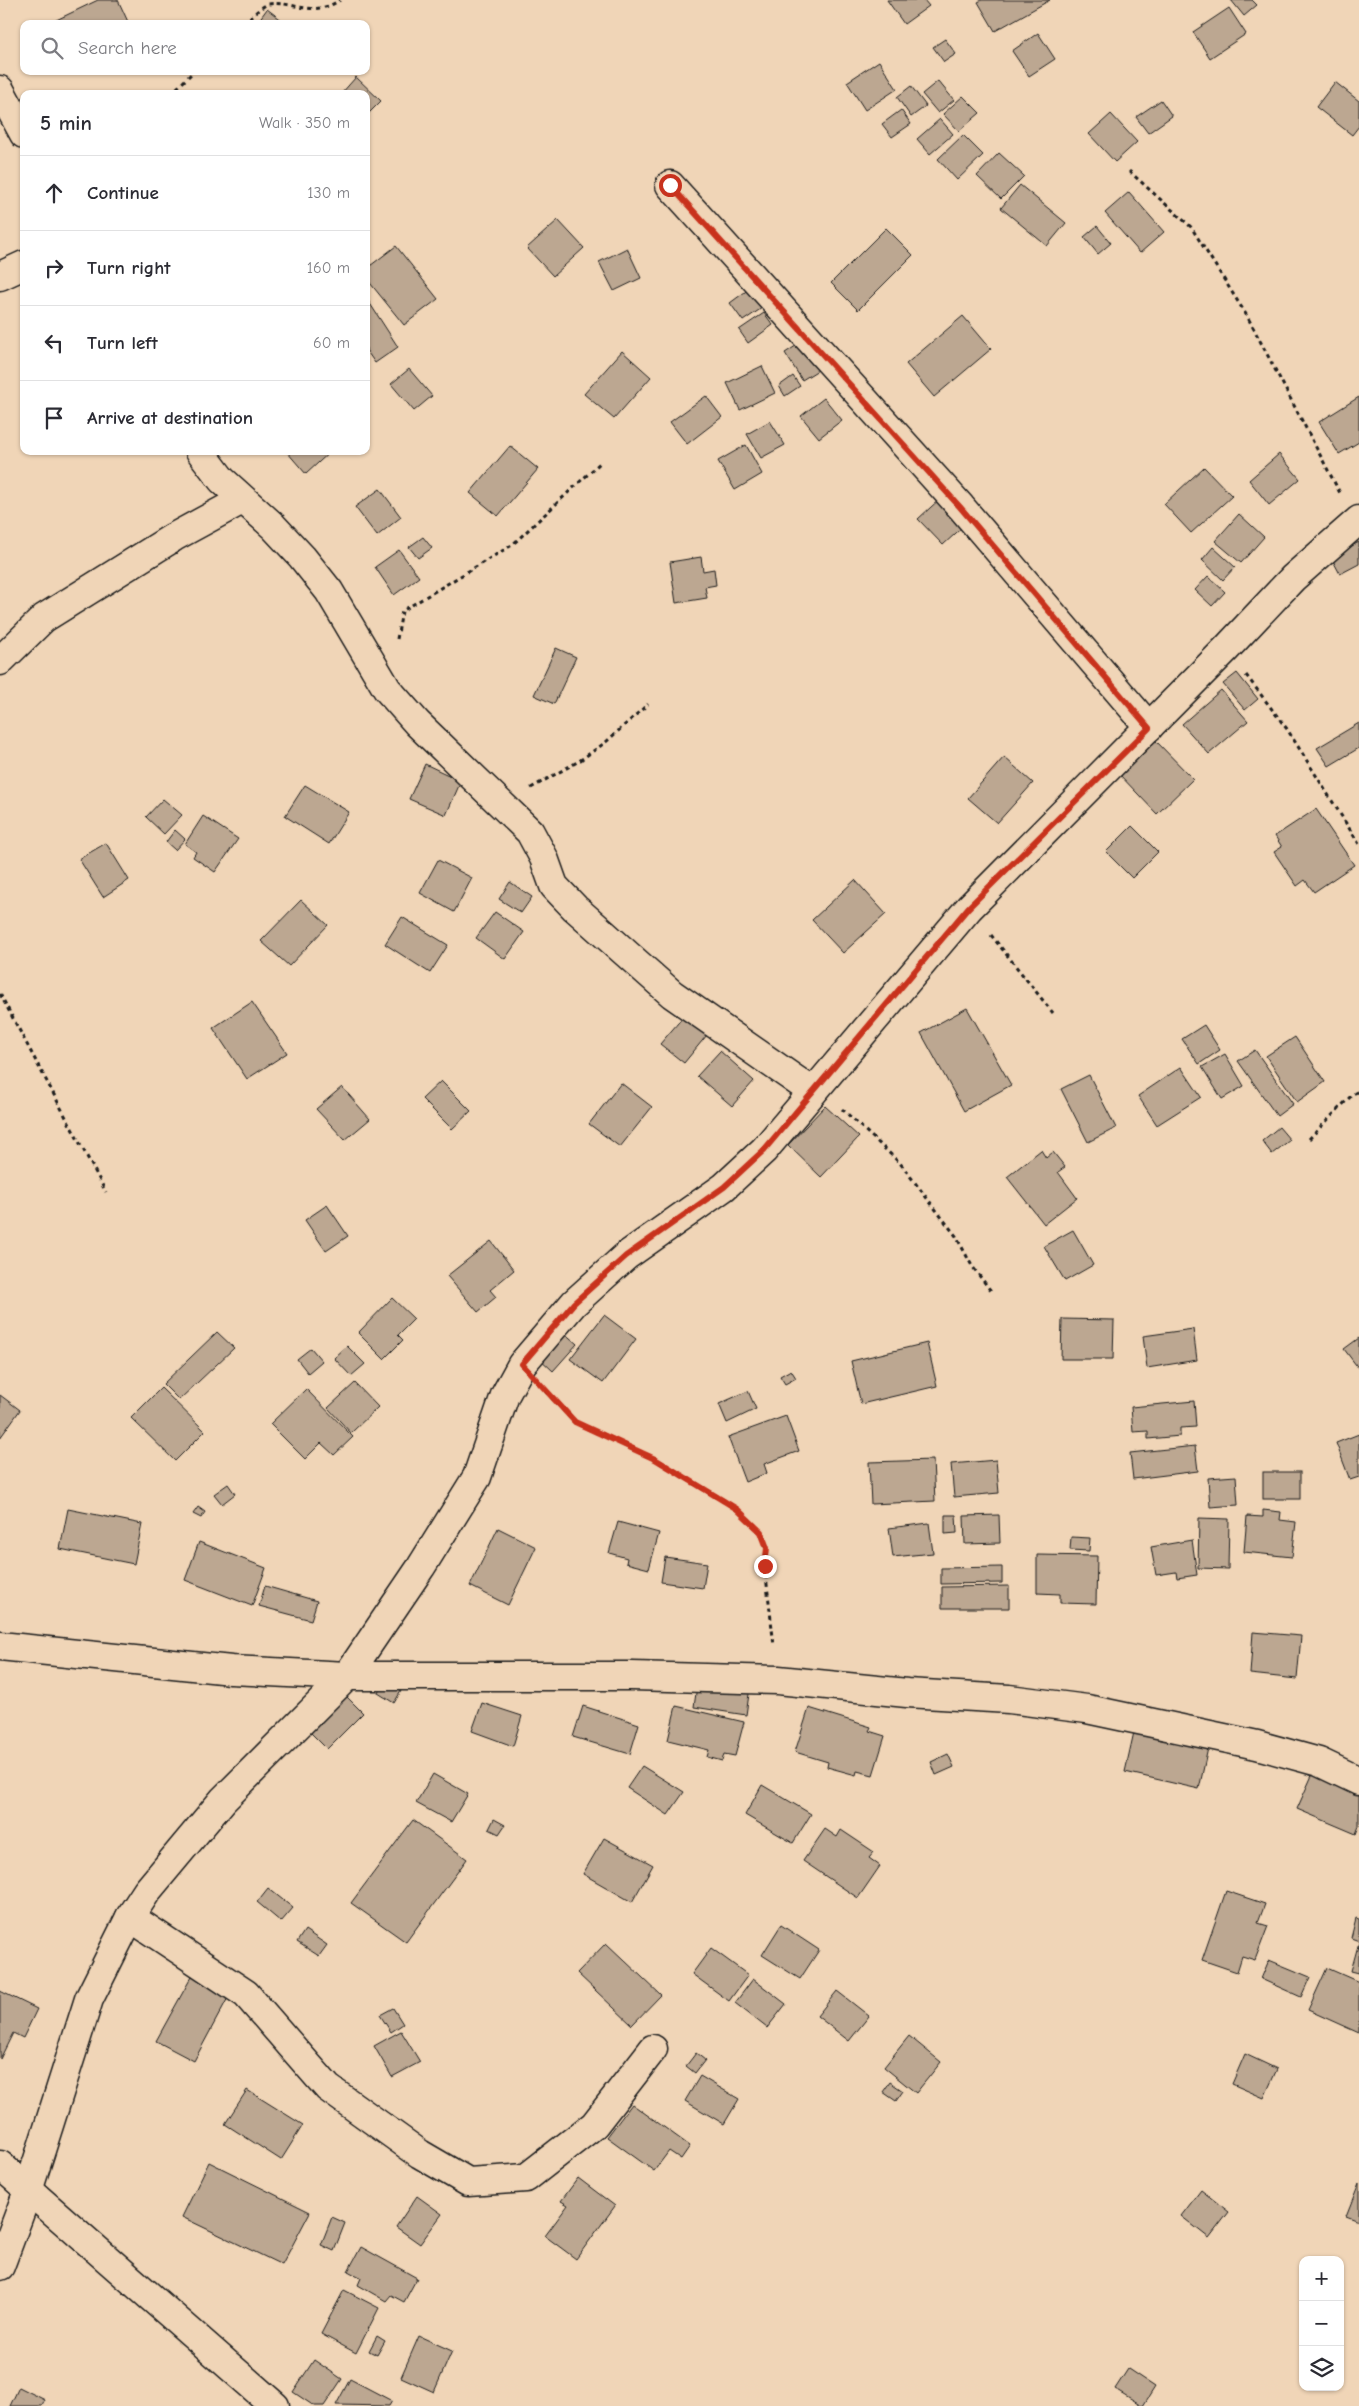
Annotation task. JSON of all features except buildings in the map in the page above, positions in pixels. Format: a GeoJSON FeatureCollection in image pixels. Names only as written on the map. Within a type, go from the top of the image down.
{"type":"FeatureCollection","features":[{"type":"Feature","properties":{"kind":"street"},"geometry":{"type":"LineString","coordinates":[[0,90],[20,127]]}},
{"type":"Feature","properties":{"kind":"street"},"geometry":{"type":"LineString","coordinates":[[670,185],[960,507],[1149,728]]}},
{"type":"Feature","properties":{"kind":"street"},"geometry":{"type":"LineString","coordinates":[[0,276],[20,267]]}},
{"type":"Feature","properties":{"kind":"street"},"geometry":{"type":"LineString","coordinates":[[202,455],[211,469],[242,500],[273,526],[302,557],[329,591],[387,689],[417,723],[530,832],[544,858],[554,886],[575,908],[672,994],[814,1092]]}},
{"type":"Feature","properties":{"kind":"street"},"geometry":{"type":"LineString","coordinates":[[0,661],[44,618],[174,537],[242,500]]}},
{"type":"Feature","properties":{"kind":"street"},"geometry":{"type":"LineString","coordinates":[[0,2266],[28,2191],[89,2000],[130,1917],[147,1891],[223,1800],[347,1676],[421,1566],[477,1477],[505,1395],[522,1364],[574,1303],[626,1256],[724,1187],[764,1150],[968,908],[1149,728],[1294,578],[1357,521]]}},
{"type":"Feature","properties":{"kind":"street"},"geometry":{"type":"LineString","coordinates":[[0,1646],[231,1670],[347,1676],[632,1676],[778,1680],[907,1693],[1009,1699],[1087,1709],[1257,1745],[1319,1762],[1359,1781]]}},
{"type":"Feature","properties":{"kind":"street"},"geometry":{"type":"LineString","coordinates":[[130,1917],[246,1994],[328,2088],[420,2154],[468,2182],[526,2178],[594,2126],[653,2049]]}},
{"type":"Feature","properties":{"kind":"street"},"geometry":{"type":"LineString","coordinates":[[0,2165],[275,2406]]}},
{"type":"Feature","properties":{"kind":"path"},"geometry":{"type":"LineString","coordinates":[[249,20],[269,3],[292,1],[310,8],[329,8],[340,0]]}},
{"type":"Feature","properties":{"kind":"path"},"geometry":{"type":"LineString","coordinates":[[174,90],[190,75]]}},
{"type":"Feature","properties":{"kind":"path"},"geometry":{"type":"LineString","coordinates":[[1128,171],[1191,227],[1247,316],[1357,521]]}},
{"type":"Feature","properties":{"kind":"path"},"geometry":{"type":"LineString","coordinates":[[387,689],[402,611],[512,545],[601,462]]}},
{"type":"Feature","properties":{"kind":"path"},"geometry":{"type":"LineString","coordinates":[[1226,649],[1287,729],[1359,844]]}},
{"type":"Feature","properties":{"kind":"path"},"geometry":{"type":"LineString","coordinates":[[503,805],[579,761],[606,742],[648,704]]}},
{"type":"Feature","properties":{"kind":"path"},"geometry":{"type":"LineString","coordinates":[[968,908],[1054,1013]]}},
{"type":"Feature","properties":{"kind":"path"},"geometry":{"type":"LineString","coordinates":[[0,994],[106,1192]]}},
{"type":"Feature","properties":{"kind":"path"},"geometry":{"type":"LineString","coordinates":[[1309,1139],[1352,1094],[1359,1091]]}},
{"type":"Feature","properties":{"kind":"path"},"geometry":{"type":"LineString","coordinates":[[814,1092],[846,1110],[900,1163],[956,1236],[972,1266],[991,1291]]}},
{"type":"Feature","properties":{"kind":"path"},"geometry":{"type":"LineString","coordinates":[[522,1364],[575,1422],[655,1459],[737,1509],[761,1532],[767,1548],[765,1566],[778,1680]]}},
{"type":"Feature","properties":{"kind":"route"},"geometry":{"type":"LineString","coordinates":[[670,185],[960,507],[1149,728],[968,908],[764,1150],[724,1187],[626,1256],[574,1303],[522,1364],[575,1422],[655,1459],[737,1509],[761,1532],[767,1548],[765,1566]]}}]}
